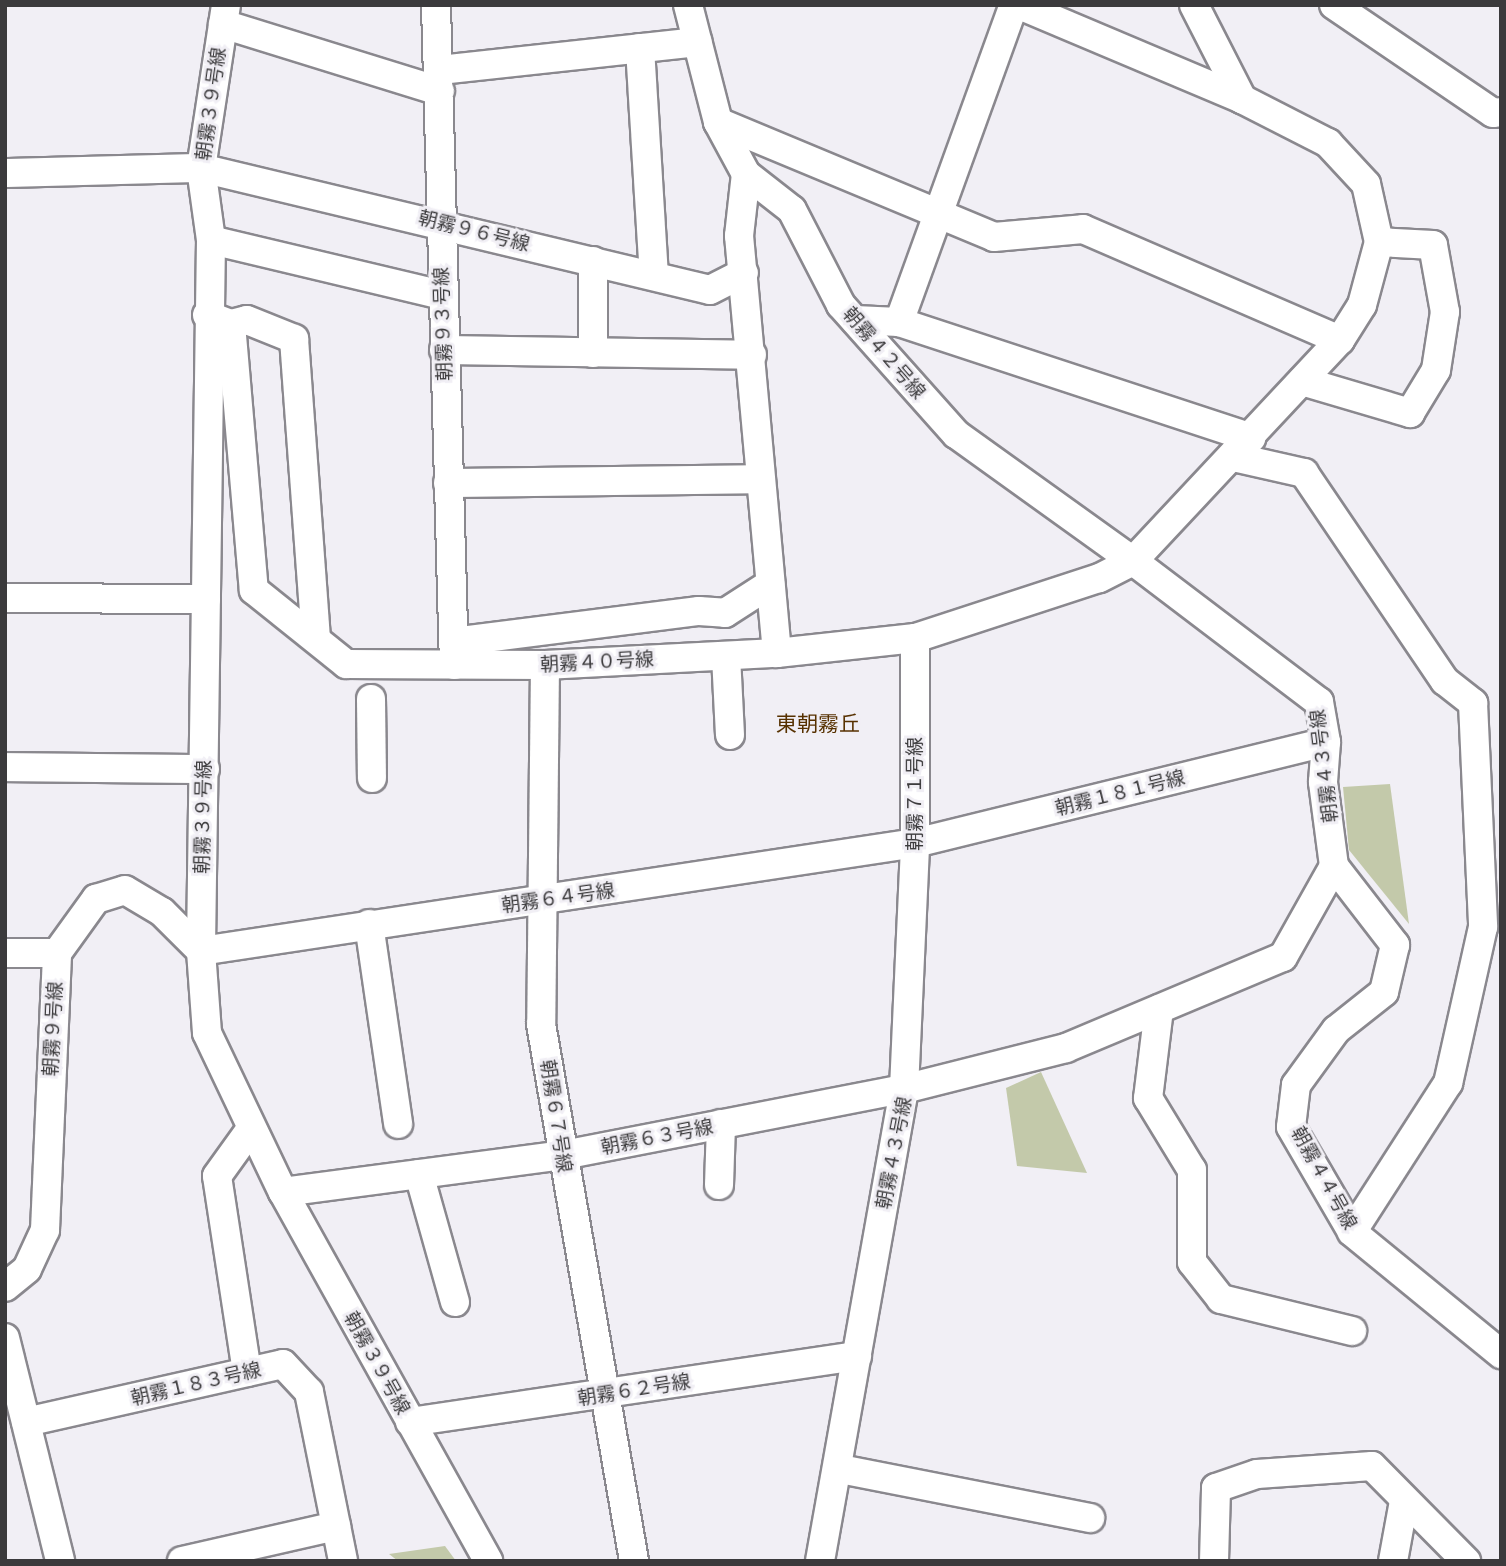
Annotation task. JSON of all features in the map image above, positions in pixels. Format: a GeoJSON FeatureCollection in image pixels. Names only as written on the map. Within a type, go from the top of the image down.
{"type":"FeatureCollection","features":[{"type":"Feature","properties":{"kind":"street","name":"朝霧９３号線"},"geometry":{"type":"LineString","coordinates":[[436,5],[453,654]]}},
{"type":"Feature","properties":{"kind":"street","name":"朝霧４２号線"},"geometry":{"type":"LineString","coordinates":[[688,5],[718,122],[746,174],[792,210],[842,304],[956,434],[1133,561]]}},
{"type":"Feature","properties":{"kind":"street"},"geometry":{"type":"LineString","coordinates":[[899,322],[1014,5]]}},
{"type":"Feature","properties":{"kind":"street"},"geometry":{"type":"LineString","coordinates":[[746,174],[739,236],[752,355],[776,653],[915,638],[1099,578],[1133,561],[1242,448],[1340,340],[1362,305],[1378,242],[1366,184],[1328,143],[1242,99],[1020,5]]}},
{"type":"Feature","properties":{"kind":"street"},"geometry":{"type":"LineString","coordinates":[[1334,5],[1493,113],[1501,112]]}},
{"type":"Feature","properties":{"kind":"street"},"geometry":{"type":"LineString","coordinates":[[1202,8],[1242,99]]}},
{"type":"Feature","properties":{"kind":"street"},"geometry":{"type":"LineString","coordinates":[[224,14],[440,80],[640,48],[697,42]]}},
{"type":"Feature","properties":{"kind":"street","name":"朝霧３９号線"},"geometry":{"type":"LineString","coordinates":[[224,14],[201,168],[219,319],[206,599],[201,951],[207,1032],[250,1130],[488,1561]]}},
{"type":"Feature","properties":{"kind":"street"},"geometry":{"type":"LineString","coordinates":[[640,48],[654,275]]}},
{"type":"Feature","properties":{"kind":"street"},"geometry":{"type":"LineString","coordinates":[[718,122],[994,237],[1083,229],[1340,340]]}},
{"type":"Feature","properties":{"kind":"street","name":"朝霧９６号線"},"geometry":{"type":"LineString","coordinates":[[5,173],[201,168],[440,223],[710,290],[744,273]]}},
{"type":"Feature","properties":{"kind":"street"},"geometry":{"type":"LineString","coordinates":[[211,240],[442,295]]}},
{"type":"Feature","properties":{"kind":"street"},"geometry":{"type":"LineString","coordinates":[[1301,381],[1410,413],[1436,370],[1446,312],[1433,245],[1378,242]]}},
{"type":"Feature","properties":{"kind":"street"},"geometry":{"type":"LineString","coordinates":[[593,261],[593,353]]}},
{"type":"Feature","properties":{"kind":"street"},"geometry":{"type":"LineString","coordinates":[[219,319],[247,320],[294,339],[316,637]]}},
{"type":"Feature","properties":{"kind":"street","name":"朝霧４０号線"},"geometry":{"type":"LineString","coordinates":[[219,319],[254,590],[316,637],[346,664],[453,654],[545,665],[776,653]]}},
{"type":"Feature","properties":{"kind":"street"},"geometry":{"type":"LineString","coordinates":[[855,320],[899,322],[1304,473],[1444,681],[1473,703],[1483,927],[1448,1083],[1352,1232]]}},
{"type":"Feature","properties":{"kind":"street"},"geometry":{"type":"LineString","coordinates":[[444,351],[752,355]]}},
{"type":"Feature","properties":{"kind":"street"},"geometry":{"type":"LineString","coordinates":[[448,484],[761,479]]}},
{"type":"Feature","properties":{"kind":"street","name":"朝霧４３号線"},"geometry":{"type":"LineString","coordinates":[[820,1561],[840,1469],[856,1356],[904,1089],[1066,1048],[1283,957],[1334,866],[1322,782],[1326,742],[1318,702],[1133,561]]}},
{"type":"Feature","properties":{"kind":"street"},"geometry":{"type":"LineString","coordinates":[[453,654],[699,611],[725,613],[770,584]]}},
{"type":"Feature","properties":{"kind":"street"},"geometry":{"type":"LineString","coordinates":[[5,598],[206,599]]}},
{"type":"Feature","properties":{"kind":"street","name":"朝霧７１号線"},"geometry":{"type":"LineString","coordinates":[[904,1089],[915,843],[915,638]]}},
{"type":"Feature","properties":{"kind":"street"},"geometry":{"type":"LineString","coordinates":[[726,656],[730,735]]}},
{"type":"Feature","properties":{"kind":"street","name":"朝霧６７号線"},"geometry":{"type":"LineString","coordinates":[[545,665],[540,902],[541,1024],[602,1395],[634,1561]]}},
{"type":"Feature","properties":{"kind":"street"},"geometry":{"type":"LineString","coordinates":[[371,699],[372,778]]}},
{"type":"Feature","properties":{"kind":"street","name":"朝霧１８１号線"},"geometry":{"type":"LineString","coordinates":[[915,843],[1326,742]]}},
{"type":"Feature","properties":{"kind":"street"},"geometry":{"type":"LineString","coordinates":[[5,767],[205,769]]}},
{"type":"Feature","properties":{"kind":"street","name":"朝霧６４号線"},"geometry":{"type":"LineString","coordinates":[[201,951],[369,924],[540,902],[915,843]]}},
{"type":"Feature","properties":{"kind":"street","name":"朝霧４４号線"},"geometry":{"type":"LineString","coordinates":[[1334,866],[1395,945],[1384,992],[1336,1030],[1296,1085],[1291,1126],[1352,1232],[1501,1354]]}},
{"type":"Feature","properties":{"kind":"street"},"geometry":{"type":"LineString","coordinates":[[5,953],[57,953],[96,899],[125,890],[162,912],[201,951]]}},
{"type":"Feature","properties":{"kind":"street"},"geometry":{"type":"LineString","coordinates":[[369,924],[398,1124]]}},
{"type":"Feature","properties":{"kind":"street","name":"朝霧９号線"},"geometry":{"type":"LineString","coordinates":[[5,1287],[27,1269],[45,1230],[57,953]]}},
{"type":"Feature","properties":{"kind":"street"},"geometry":{"type":"LineString","coordinates":[[1159,1009],[1148,1098],[1192,1170],[1192,1262],[1220,1298],[1352,1331]]}},
{"type":"Feature","properties":{"kind":"street","name":"朝霧６３号線"},"geometry":{"type":"LineString","coordinates":[[283,1192],[563,1154],[904,1089]]}},
{"type":"Feature","properties":{"kind":"street"},"geometry":{"type":"LineString","coordinates":[[719,1185],[722,1124]]}},
{"type":"Feature","properties":{"kind":"street"},"geometry":{"type":"LineString","coordinates":[[247,1372],[217,1176],[250,1130]]}},
{"type":"Feature","properties":{"kind":"street"},"geometry":{"type":"LineString","coordinates":[[419,1174],[456,1302]]}},
{"type":"Feature","properties":{"kind":"street"},"geometry":{"type":"LineString","coordinates":[[5,1338],[60,1561]]}},
{"type":"Feature","properties":{"kind":"street","name":"朝霧６２号線"},"geometry":{"type":"LineString","coordinates":[[410,1422],[856,1356]]}},
{"type":"Feature","properties":{"kind":"street","name":"朝霧１８３号線"},"geometry":{"type":"LineString","coordinates":[[26,1422],[283,1364],[309,1392],[343,1561]]}},
{"type":"Feature","properties":{"kind":"street"},"geometry":{"type":"LineString","coordinates":[[1214,1561],[1216,1488],[1257,1474],[1372,1466],[1466,1561]]}},
{"type":"Feature","properties":{"kind":"street"},"geometry":{"type":"LineString","coordinates":[[840,1469],[1090,1518]]}},
{"type":"Feature","properties":{"kind":"street"},"geometry":{"type":"LineString","coordinates":[[1393,1561],[1404,1501]]}},
{"type":"Feature","properties":{"kind":"street"},"geometry":{"type":"LineString","coordinates":[[182,1561],[235,1554],[336,1526]]}},
{"type":"Feature","properties":{"kind":"green space"},"geometry":{"type":"Polygon","coordinates":[[[1390,784],[1409,924],[1349,850],[1343,787],[1390,784]]]}},
{"type":"Feature","properties":{"kind":"green space"},"geometry":{"type":"Polygon","coordinates":[[[1041,1072],[1087,1173],[1017,1166],[1006,1088],[1041,1072]]]}},
{"type":"Feature","properties":{"kind":"green space"},"geometry":{"type":"Polygon","coordinates":[[[445,1546],[456,1561],[398,1561],[389,1554],[445,1546]]]}},
{"type":"Feature","properties":{"kind":"district","name":"東朝霧丘"},"geometry":{"type":"Point","coordinates":[818,724]}}]}
